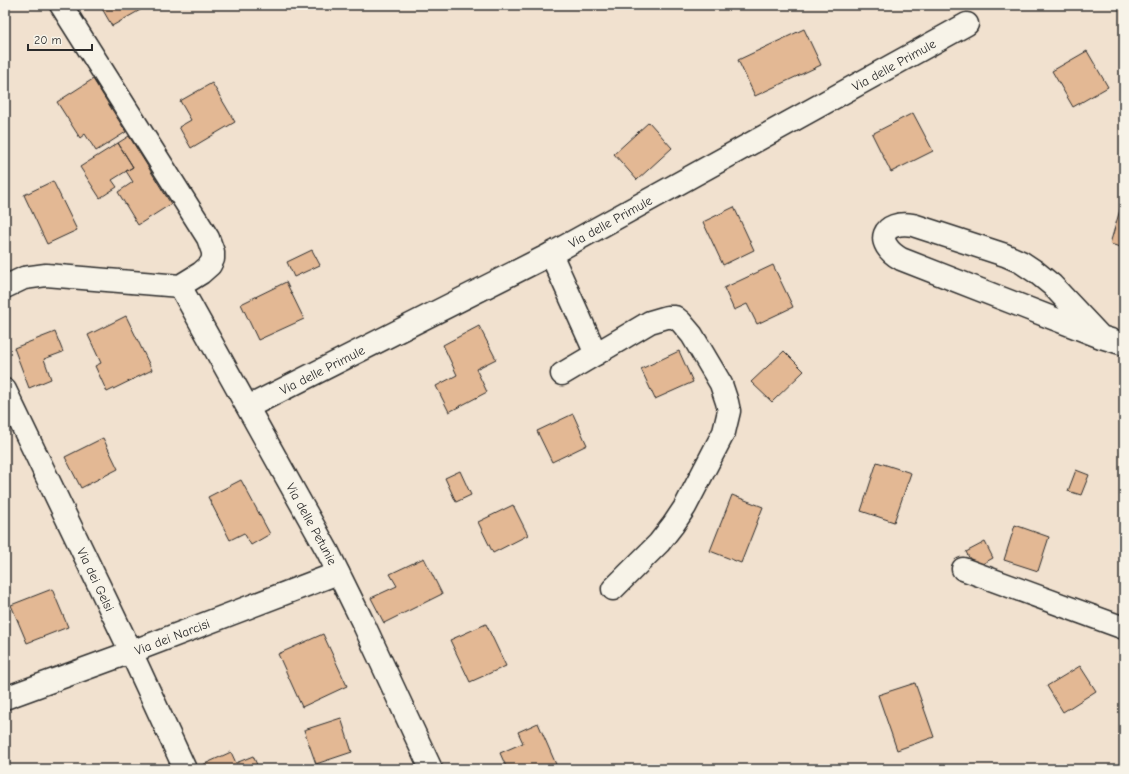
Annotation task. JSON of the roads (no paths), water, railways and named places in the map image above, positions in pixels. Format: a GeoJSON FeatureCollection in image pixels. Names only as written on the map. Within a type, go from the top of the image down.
{"type":"FeatureCollection","features":[{"type":"Feature","properties":{"kind":"street"},"geometry":{"type":"LineString","coordinates":[[5,286],[24,278],[46,275],[180,286],[201,273],[210,265],[213,259],[212,245],[62,5]]}},
{"type":"Feature","properties":{"kind":"street","name":"Via delle Primule"},"geometry":{"type":"LineString","coordinates":[[248,407],[551,254],[967,24]]}},
{"type":"Feature","properties":{"kind":"street"},"geometry":{"type":"LineString","coordinates":[[1101,337],[1052,285],[1021,262],[1005,255],[913,225],[898,225],[891,227],[885,233],[884,239],[886,247],[890,253],[901,259],[1101,337],[1124,344]]}},
{"type":"Feature","properties":{"kind":"street"},"geometry":{"type":"LineString","coordinates":[[551,254],[596,354]]}},
{"type":"Feature","properties":{"kind":"street","name":"Via delle Petunie"},"geometry":{"type":"LineString","coordinates":[[180,286],[248,407],[338,573],[365,627],[431,769]]}},
{"type":"Feature","properties":{"kind":"street"},"geometry":{"type":"LineString","coordinates":[[562,374],[650,322],[666,316],[675,317],[688,329],[721,384],[726,396],[729,411],[722,436],[680,516],[658,543],[613,589]]}},
{"type":"Feature","properties":{"kind":"street","name":"Via dei Gelsi"},"geometry":{"type":"LineString","coordinates":[[5,390],[131,652],[185,769]]}},
{"type":"Feature","properties":{"kind":"street"},"geometry":{"type":"LineString","coordinates":[[963,569],[1124,628]]}},
{"type":"Feature","properties":{"kind":"street","name":"Via dei Narcisi"},"geometry":{"type":"LineString","coordinates":[[5,698],[131,652],[338,573]]}}]}
